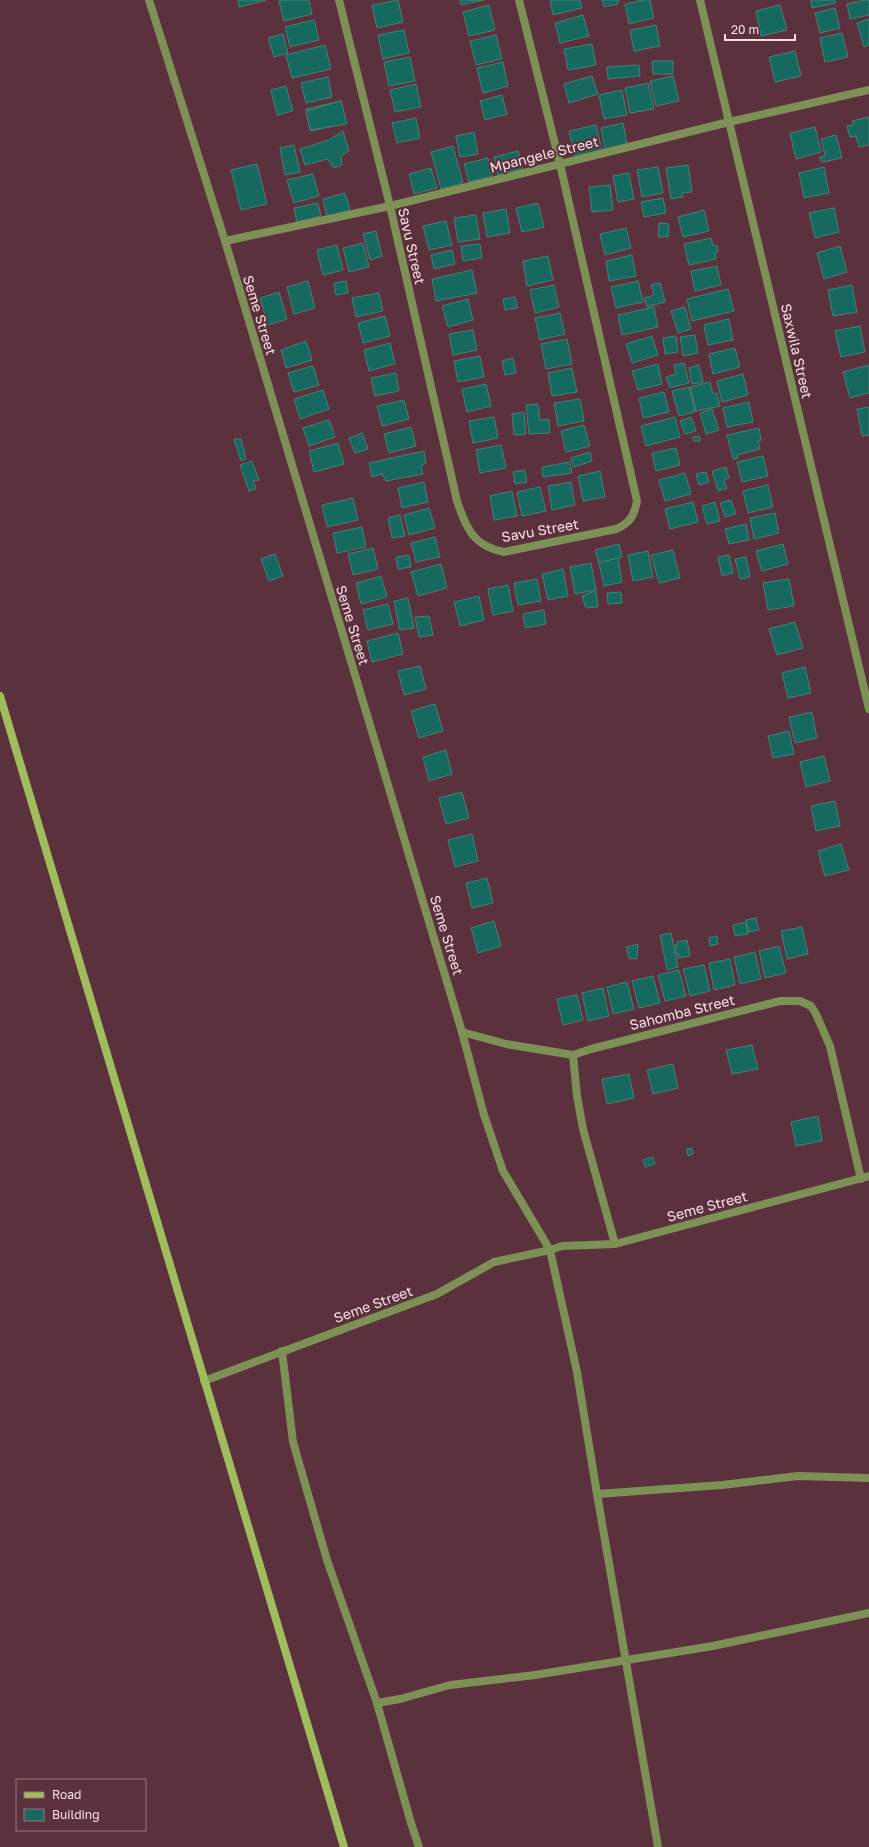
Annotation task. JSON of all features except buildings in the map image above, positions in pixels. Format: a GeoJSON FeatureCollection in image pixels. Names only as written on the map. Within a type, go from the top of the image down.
{"type":"FeatureCollection","features":[{"type":"Feature","properties":{"kind":"main road"},"geometry":{"type":"LineString","coordinates":[[0,696],[344,1847]]}},
{"type":"Feature","properties":{"kind":"street","name":"Seme Street"},"geometry":{"type":"LineString","coordinates":[[149,0],[225,241],[462,1032],[484,1115],[503,1171],[550,1250]]}},
{"type":"Feature","properties":{"kind":"street","name":"Savu Street"},"geometry":{"type":"LineString","coordinates":[[339,0],[390,206],[456,501],[465,525],[476,539],[495,550],[504,552],[605,532],[627,524],[634,515],[637,501],[560,164],[519,0]]}},
{"type":"Feature","properties":{"kind":"street","name":"Saxwila Street"},"geometry":{"type":"LineString","coordinates":[[700,0],[869,708]]}},
{"type":"Feature","properties":{"kind":"street","name":"Mpangele Street"},"geometry":{"type":"LineString","coordinates":[[225,241],[390,206],[729,122],[869,90]]}},
{"type":"Feature","properties":{"kind":"street","name":"Sahomba Street"},"geometry":{"type":"LineString","coordinates":[[573,1055],[780,1001],[800,1001],[811,1006],[819,1019],[830,1046],[865,1178]]}},
{"type":"Feature","properties":{"kind":"street"},"geometry":{"type":"LineString","coordinates":[[462,1032],[506,1044],[573,1055],[577,1096],[583,1129],[615,1244]]}},
{"type":"Feature","properties":{"kind":"street","name":"Seme Street"},"geometry":{"type":"LineString","coordinates":[[204,1380],[437,1294],[494,1262],[568,1246],[615,1244],[865,1178]]}},
{"type":"Feature","properties":{"kind":"street"},"geometry":{"type":"LineString","coordinates":[[550,1250],[577,1372],[658,1847]]}},
{"type":"Feature","properties":{"kind":"street"},"geometry":{"type":"LineString","coordinates":[[282,1352],[293,1442],[327,1560],[377,1703],[411,1823],[420,1847]]}},
{"type":"Feature","properties":{"kind":"street"},"geometry":{"type":"LineString","coordinates":[[597,1494],[798,1476],[869,1478]]}},
{"type":"Feature","properties":{"kind":"street"},"geometry":{"type":"LineString","coordinates":[[377,1703],[400,1699],[450,1685],[535,1675],[713,1646],[869,1613]]}}]}
